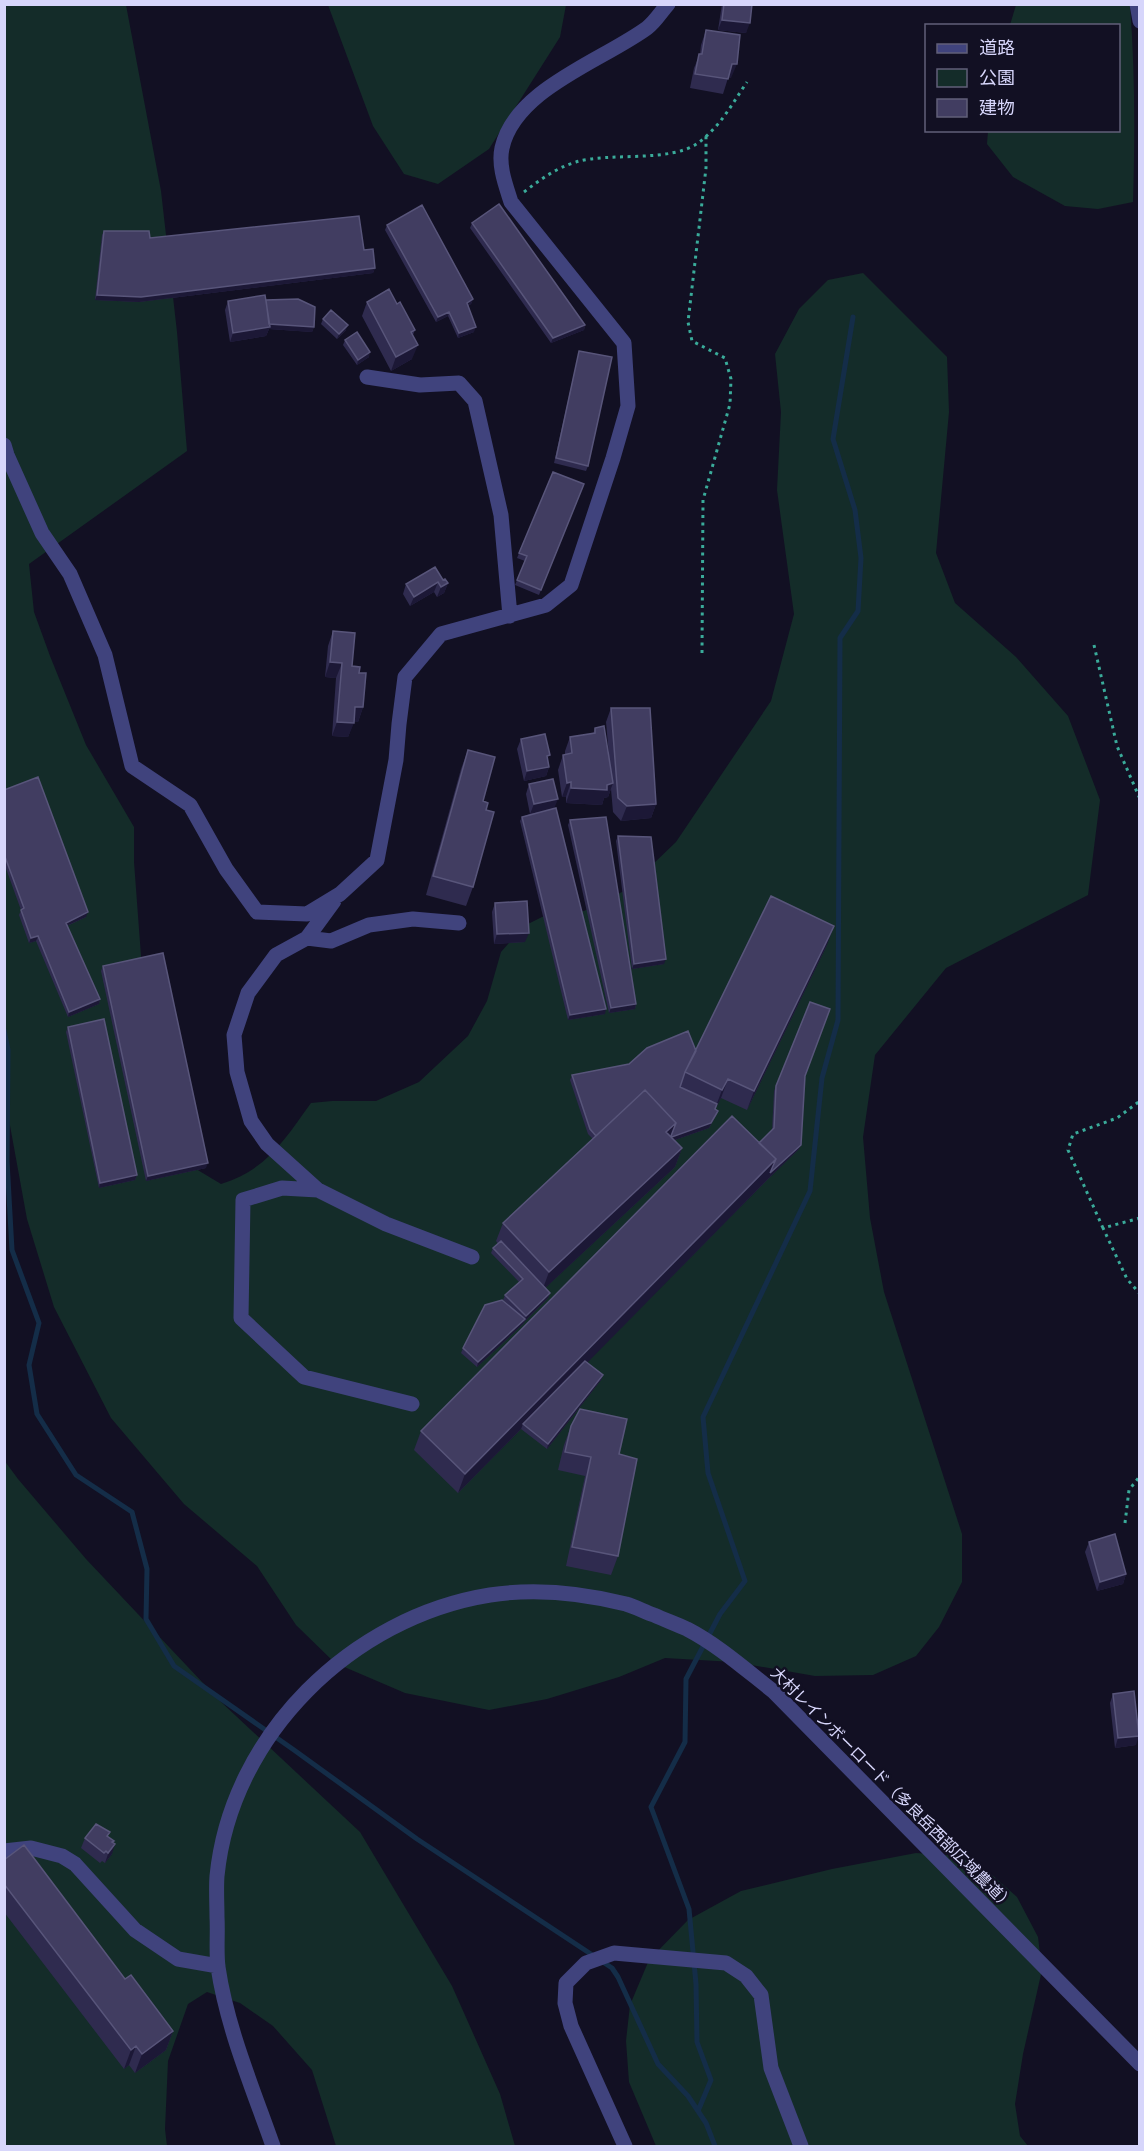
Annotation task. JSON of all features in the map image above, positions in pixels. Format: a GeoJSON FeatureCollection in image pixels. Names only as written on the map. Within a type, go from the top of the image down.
{"type":"FeatureCollection","features":[{"type":"Feature","properties":{"kind":"street"},"geometry":{"type":"LineString","coordinates":[[472,1257],[386,1224],[318,1190],[267,1144],[251,1121],[237,1072],[234,1035],[248,993],[276,955],[307,938],[340,894],[377,860],[396,760],[405,677],[441,634],[546,604],[571,585],[613,458],[627,406],[624,343],[511,202],[503,177],[501,149],[511,124],[532,101],[564,78],[649,27],[668,4]]}},
{"type":"Feature","properties":{"kind":"street"},"geometry":{"type":"LineString","coordinates":[[1137,4],[1140,21]]}},
{"type":"Feature","properties":{"kind":"street"},"geometry":{"type":"LineString","coordinates":[[367,377],[420,385],[459,383],[475,401],[501,515],[510,616]]}},
{"type":"Feature","properties":{"kind":"street"},"geometry":{"type":"LineString","coordinates":[[4,445],[42,533],[70,574],[105,655],[132,766],[190,805],[226,869],[257,912],[307,914],[340,894]]}},
{"type":"Feature","properties":{"kind":"street"},"geometry":{"type":"LineString","coordinates":[[307,938],[331,941],[369,925],[413,919],[459,923]]}},
{"type":"Feature","properties":{"kind":"street"},"geometry":{"type":"LineString","coordinates":[[318,1190],[282,1188],[243,1200],[241,1318],[304,1377],[412,1404]]}},
{"type":"Feature","properties":{"kind":"street","name":"大村レインボーロード（多良岳西部広域農道）"},"geometry":{"type":"LineString","coordinates":[[273,2146],[240,2055],[218,1966],[217,1877],[225,1830],[240,1786],[274,1728],[318,1679],[372,1638],[427,1612],[489,1595],[571,1594],[628,1605],[688,1629],[728,1655],[773,1692],[1140,2064]]}},
{"type":"Feature","properties":{"kind":"street"},"geometry":{"type":"LineString","coordinates":[[4,1851],[31,1848],[62,1856],[75,1864],[135,1930],[178,1959],[218,1966]]}},
{"type":"Feature","properties":{"kind":"street"},"geometry":{"type":"LineString","coordinates":[[625,2146],[571,2026],[565,2003],[566,1983],[586,1963],[614,1953],[726,1963],[746,1976],[761,1995],[771,2068],[801,2146]]}},
{"type":"Feature","properties":{"kind":"path"},"geometry":{"type":"LineString","coordinates":[[511,202],[549,172],[577,161],[676,152],[696,144],[718,125],[747,82]]}},
{"type":"Feature","properties":{"kind":"path"},"geometry":{"type":"LineString","coordinates":[[702,653],[703,500],[730,404],[731,380],[725,358],[692,341],[688,322],[706,168],[706,136]]}},
{"type":"Feature","properties":{"kind":"path"},"geometry":{"type":"LineString","coordinates":[[1094,645],[1117,746],[1140,800]]}},
{"type":"Feature","properties":{"kind":"path"},"geometry":{"type":"LineString","coordinates":[[1140,1101],[1117,1118],[1073,1134],[1068,1150],[1127,1279],[1140,1294]]}},
{"type":"Feature","properties":{"kind":"path"},"geometry":{"type":"LineString","coordinates":[[1103,1228],[1140,1218]]}},
{"type":"Feature","properties":{"kind":"path"},"geometry":{"type":"LineString","coordinates":[[1125,1523],[1129,1490],[1140,1476]]}},
{"type":"Feature","properties":{"kind":"green space"},"geometry":{"type":"Polygon","coordinates":[[[4,5],[126,5],[161,191],[177,332],[187,451],[29,564],[34,612],[50,656],[86,745],[134,827],[134,862],[144,996],[196,1169],[221,1184],[237,1178],[263,1162],[283,1141],[311,1103],[376,1101],[419,1082],[468,1036],[487,1001],[501,952],[524,926],[546,915],[584,911],[626,890],[676,842],[771,701],[794,614],[777,490],[781,412],[775,354],[799,309],[828,280],[863,273],[947,357],[949,412],[936,553],[955,603],[1016,657],[1068,716],[1100,800],[1088,895],[946,968],[875,1055],[863,1137],[870,1218],[884,1292],[962,1534],[962,1582],[939,1627],[916,1656],[873,1675],[815,1676],[734,1662],[665,1658],[619,1677],[547,1699],[489,1710],[405,1693],[335,1663],[296,1625],[257,1566],[184,1504],[111,1418],[54,1307],[27,1219],[5,1098],[4,5]]]}},
{"type":"Feature","properties":{"kind":"green space"},"geometry":{"type":"Polygon","coordinates":[[[328,5],[566,5],[560,37],[489,149],[438,184],[404,174],[373,126],[328,5]]]}},
{"type":"Feature","properties":{"kind":"green space"},"geometry":{"type":"Polygon","coordinates":[[[1016,5],[1130,5],[1134,103],[1133,202],[1098,209],[1065,206],[1013,177],[987,144],[988,132],[1120,132],[1120,24],[1010,24],[1016,5]]]}},
{"type":"Feature","properties":{"kind":"green space"},"geometry":{"type":"Polygon","coordinates":[[[4,1460],[86,1559],[220,1701],[360,1832],[452,1986],[500,2094],[515,2146],[336,2146],[312,2070],[273,2026],[240,2003],[207,1992],[188,2004],[168,2061],[165,2129],[167,2146],[5,2146],[4,1460]]]}},
{"type":"Feature","properties":{"kind":"green space"},"geometry":{"type":"Polygon","coordinates":[[[916,1853],[958,1856],[989,1872],[1017,1897],[1038,1937],[1042,1970],[1023,2054],[1015,2104],[1020,2136],[1028,2146],[656,2146],[629,2082],[626,2041],[630,2005],[649,1960],[688,1920],[741,1891],[832,1869],[916,1853]]]}},
{"type":"Feature","properties":{"kind":"building"},"geometry":{"type":"Polygon","coordinates":[[[724,4],[752,4],[750,23],[722,20],[724,4]]]}},
{"type":"Feature","properties":{"kind":"building"},"geometry":{"type":"Polygon","coordinates":[[[706,30],[740,35],[737,64],[732,64],[728,79],[695,74],[699,54],[702,54],[706,30]]]}},
{"type":"Feature","properties":{"kind":"building"},"geometry":{"type":"Polygon","coordinates":[[[499,204],[585,325],[553,338],[472,223],[499,204]]]}},
{"type":"Feature","properties":{"kind":"building"},"geometry":{"type":"Polygon","coordinates":[[[422,205],[473,299],[467,303],[476,327],[459,333],[449,312],[438,317],[387,225],[422,205]]]}},
{"type":"Feature","properties":{"kind":"building"},"geometry":{"type":"Polygon","coordinates":[[[359,216],[364,250],[373,249],[375,268],[141,297],[97,295],[104,231],[149,231],[150,238],[359,216]]]}},
{"type":"Feature","properties":{"kind":"building"},"geometry":{"type":"Polygon","coordinates":[[[389,289],[397,304],[400,302],[415,330],[411,332],[418,345],[396,357],[367,302],[389,289]]]}},
{"type":"Feature","properties":{"kind":"building"},"geometry":{"type":"Polygon","coordinates":[[[265,295],[270,327],[233,333],[228,301],[265,295]]]}},
{"type":"Feature","properties":{"kind":"building"},"geometry":{"type":"Polygon","coordinates":[[[298,299],[315,307],[314,327],[269,324],[266,300],[298,299]]]}},
{"type":"Feature","properties":{"kind":"building"},"geometry":{"type":"Polygon","coordinates":[[[331,310],[348,325],[339,334],[323,319],[331,310]]]}},
{"type":"Feature","properties":{"kind":"building"},"geometry":{"type":"Polygon","coordinates":[[[357,332],[370,352],[358,360],[345,340],[357,332]]]}},
{"type":"Feature","properties":{"kind":"building"},"geometry":{"type":"Polygon","coordinates":[[[579,351],[612,357],[588,466],[556,458],[579,351]]]}},
{"type":"Feature","properties":{"kind":"building"},"geometry":{"type":"Polygon","coordinates":[[[553,472],[584,484],[541,590],[517,580],[527,556],[519,553],[553,472]]]}},
{"type":"Feature","properties":{"kind":"building"},"geometry":{"type":"Polygon","coordinates":[[[435,567],[443,580],[445,579],[448,583],[441,587],[438,582],[414,597],[406,584],[435,567]]]}},
{"type":"Feature","properties":{"kind":"building"},"geometry":{"type":"Polygon","coordinates":[[[333,631],[355,633],[352,666],[360,667],[359,673],[366,673],[363,707],[355,707],[354,723],[337,722],[342,663],[330,662],[333,631]]]}},
{"type":"Feature","properties":{"kind":"building"},"geometry":{"type":"Polygon","coordinates":[[[611,708],[650,708],[656,804],[627,806],[618,798],[611,708]]]}},
{"type":"Feature","properties":{"kind":"building"},"geometry":{"type":"Polygon","coordinates":[[[604,726],[613,783],[607,785],[607,790],[571,788],[571,782],[567,783],[563,755],[572,753],[570,737],[595,733],[595,728],[604,726]]]}},
{"type":"Feature","properties":{"kind":"building"},"geometry":{"type":"Polygon","coordinates":[[[545,734],[550,755],[547,756],[549,767],[527,771],[521,739],[545,734]]]}},
{"type":"Feature","properties":{"kind":"building"},"geometry":{"type":"Polygon","coordinates":[[[468,750],[495,757],[483,801],[488,803],[486,810],[494,812],[473,887],[433,876],[468,750]]]}},
{"type":"Feature","properties":{"kind":"building"},"geometry":{"type":"Polygon","coordinates":[[[38,777],[88,912],[66,923],[100,999],[69,1012],[38,936],[31,938],[21,910],[24,908],[4,854],[4,790],[38,777]]]}},
{"type":"Feature","properties":{"kind":"building"},"geometry":{"type":"Polygon","coordinates":[[[553,779],[558,799],[534,804],[529,784],[553,779]]]}},
{"type":"Feature","properties":{"kind":"building"},"geometry":{"type":"Polygon","coordinates":[[[556,808],[606,1009],[570,1015],[522,817],[556,808]]]}},
{"type":"Feature","properties":{"kind":"building"},"geometry":{"type":"Polygon","coordinates":[[[606,817],[636,1004],[611,1008],[570,820],[606,817]]]}},
{"type":"Feature","properties":{"kind":"building"},"geometry":{"type":"Polygon","coordinates":[[[618,836],[651,837],[666,959],[634,964],[618,836]]]}},
{"type":"Feature","properties":{"kind":"building"},"geometry":{"type":"Polygon","coordinates":[[[771,896],[834,926],[754,1091],[728,1079],[722,1090],[685,1072],[771,896]]]}},
{"type":"Feature","properties":{"kind":"building"},"geometry":{"type":"Polygon","coordinates":[[[527,901],[529,933],[497,934],[495,903],[527,901]]]}},
{"type":"Feature","properties":{"kind":"building"},"geometry":{"type":"Polygon","coordinates":[[[163,953],[208,1163],[148,1176],[103,966],[163,953]]]}},
{"type":"Feature","properties":{"kind":"building"},"geometry":{"type":"Polygon","coordinates":[[[810,1002],[830,1009],[805,1076],[801,1145],[770,1173],[776,1159],[759,1143],[774,1128],[776,1086],[810,1002]]]}},
{"type":"Feature","properties":{"kind":"building"},"geometry":{"type":"Polygon","coordinates":[[[104,1019],[137,1175],[100,1183],[68,1027],[104,1019]]]}},
{"type":"Feature","properties":{"kind":"building"},"geometry":{"type":"Polygon","coordinates":[[[688,1031],[696,1051],[680,1087],[717,1104],[715,1109],[718,1111],[711,1123],[672,1137],[676,1123],[645,1090],[596,1136],[590,1129],[572,1075],[629,1064],[647,1048],[688,1031]]]}},
{"type":"Feature","properties":{"kind":"building"},"geometry":{"type":"Polygon","coordinates":[[[645,1090],[676,1123],[666,1132],[682,1148],[549,1272],[503,1223],[645,1090]]]}},
{"type":"Feature","properties":{"kind":"building"},"geometry":{"type":"Polygon","coordinates":[[[732,1116],[776,1159],[465,1474],[421,1431],[732,1116]]]}},
{"type":"Feature","properties":{"kind":"building"},"geometry":{"type":"Polygon","coordinates":[[[501,1241],[550,1293],[526,1316],[505,1295],[523,1279],[493,1248],[501,1241]]]}},
{"type":"Feature","properties":{"kind":"building"},"geometry":{"type":"Polygon","coordinates":[[[502,1300],[525,1319],[478,1362],[463,1348],[485,1305],[502,1300]]]}},
{"type":"Feature","properties":{"kind":"building"},"geometry":{"type":"Polygon","coordinates":[[[585,1361],[603,1375],[548,1444],[523,1424],[585,1361]]]}},
{"type":"Feature","properties":{"kind":"building"},"geometry":{"type":"Polygon","coordinates":[[[580,1409],[627,1419],[619,1454],[637,1459],[618,1556],[572,1547],[591,1457],[565,1452],[571,1426],[580,1409]]]}},
{"type":"Feature","properties":{"kind":"building"},"geometry":{"type":"Polygon","coordinates":[[[1115,1534],[1126,1574],[1100,1582],[1089,1542],[1115,1534]]]}},
{"type":"Feature","properties":{"kind":"building"},"geometry":{"type":"Polygon","coordinates":[[[1134,1691],[1139,1736],[1118,1738],[1113,1694],[1134,1691]]]}},
{"type":"Feature","properties":{"kind":"building"},"geometry":{"type":"Polygon","coordinates":[[[96,1824],[110,1832],[107,1836],[114,1841],[112,1842],[115,1844],[108,1853],[106,1851],[104,1853],[85,1838],[96,1824]]]}},
{"type":"Feature","properties":{"kind":"building"},"geometry":{"type":"Polygon","coordinates":[[[24,1845],[125,1979],[131,1975],[173,2031],[142,2054],[136,2046],[131,2050],[4,1884],[4,1860],[24,1845]]]}},
{"type":"Feature","properties":{"kind":"waterway"},"geometry":{"type":"LineString","coordinates":[[698,2111],[711,2080],[697,2042],[696,1984],[689,1909],[651,1807],[685,1742],[686,1679],[720,1614],[745,1581],[708,1473],[703,1417],[810,1191],[822,1078],[838,1020],[840,638],[858,611],[861,558],[855,510],[833,439],[853,317]]}},
{"type":"Feature","properties":{"kind":"waterway"},"geometry":{"type":"LineString","coordinates":[[4,1030],[8,1050],[7,1161],[12,1250],[39,1323],[29,1365],[37,1414],[76,1475],[132,1512],[147,1569],[146,1619],[174,1666],[417,1839],[612,1968],[658,2064],[688,2096],[706,2123],[715,2146]]}}]}
